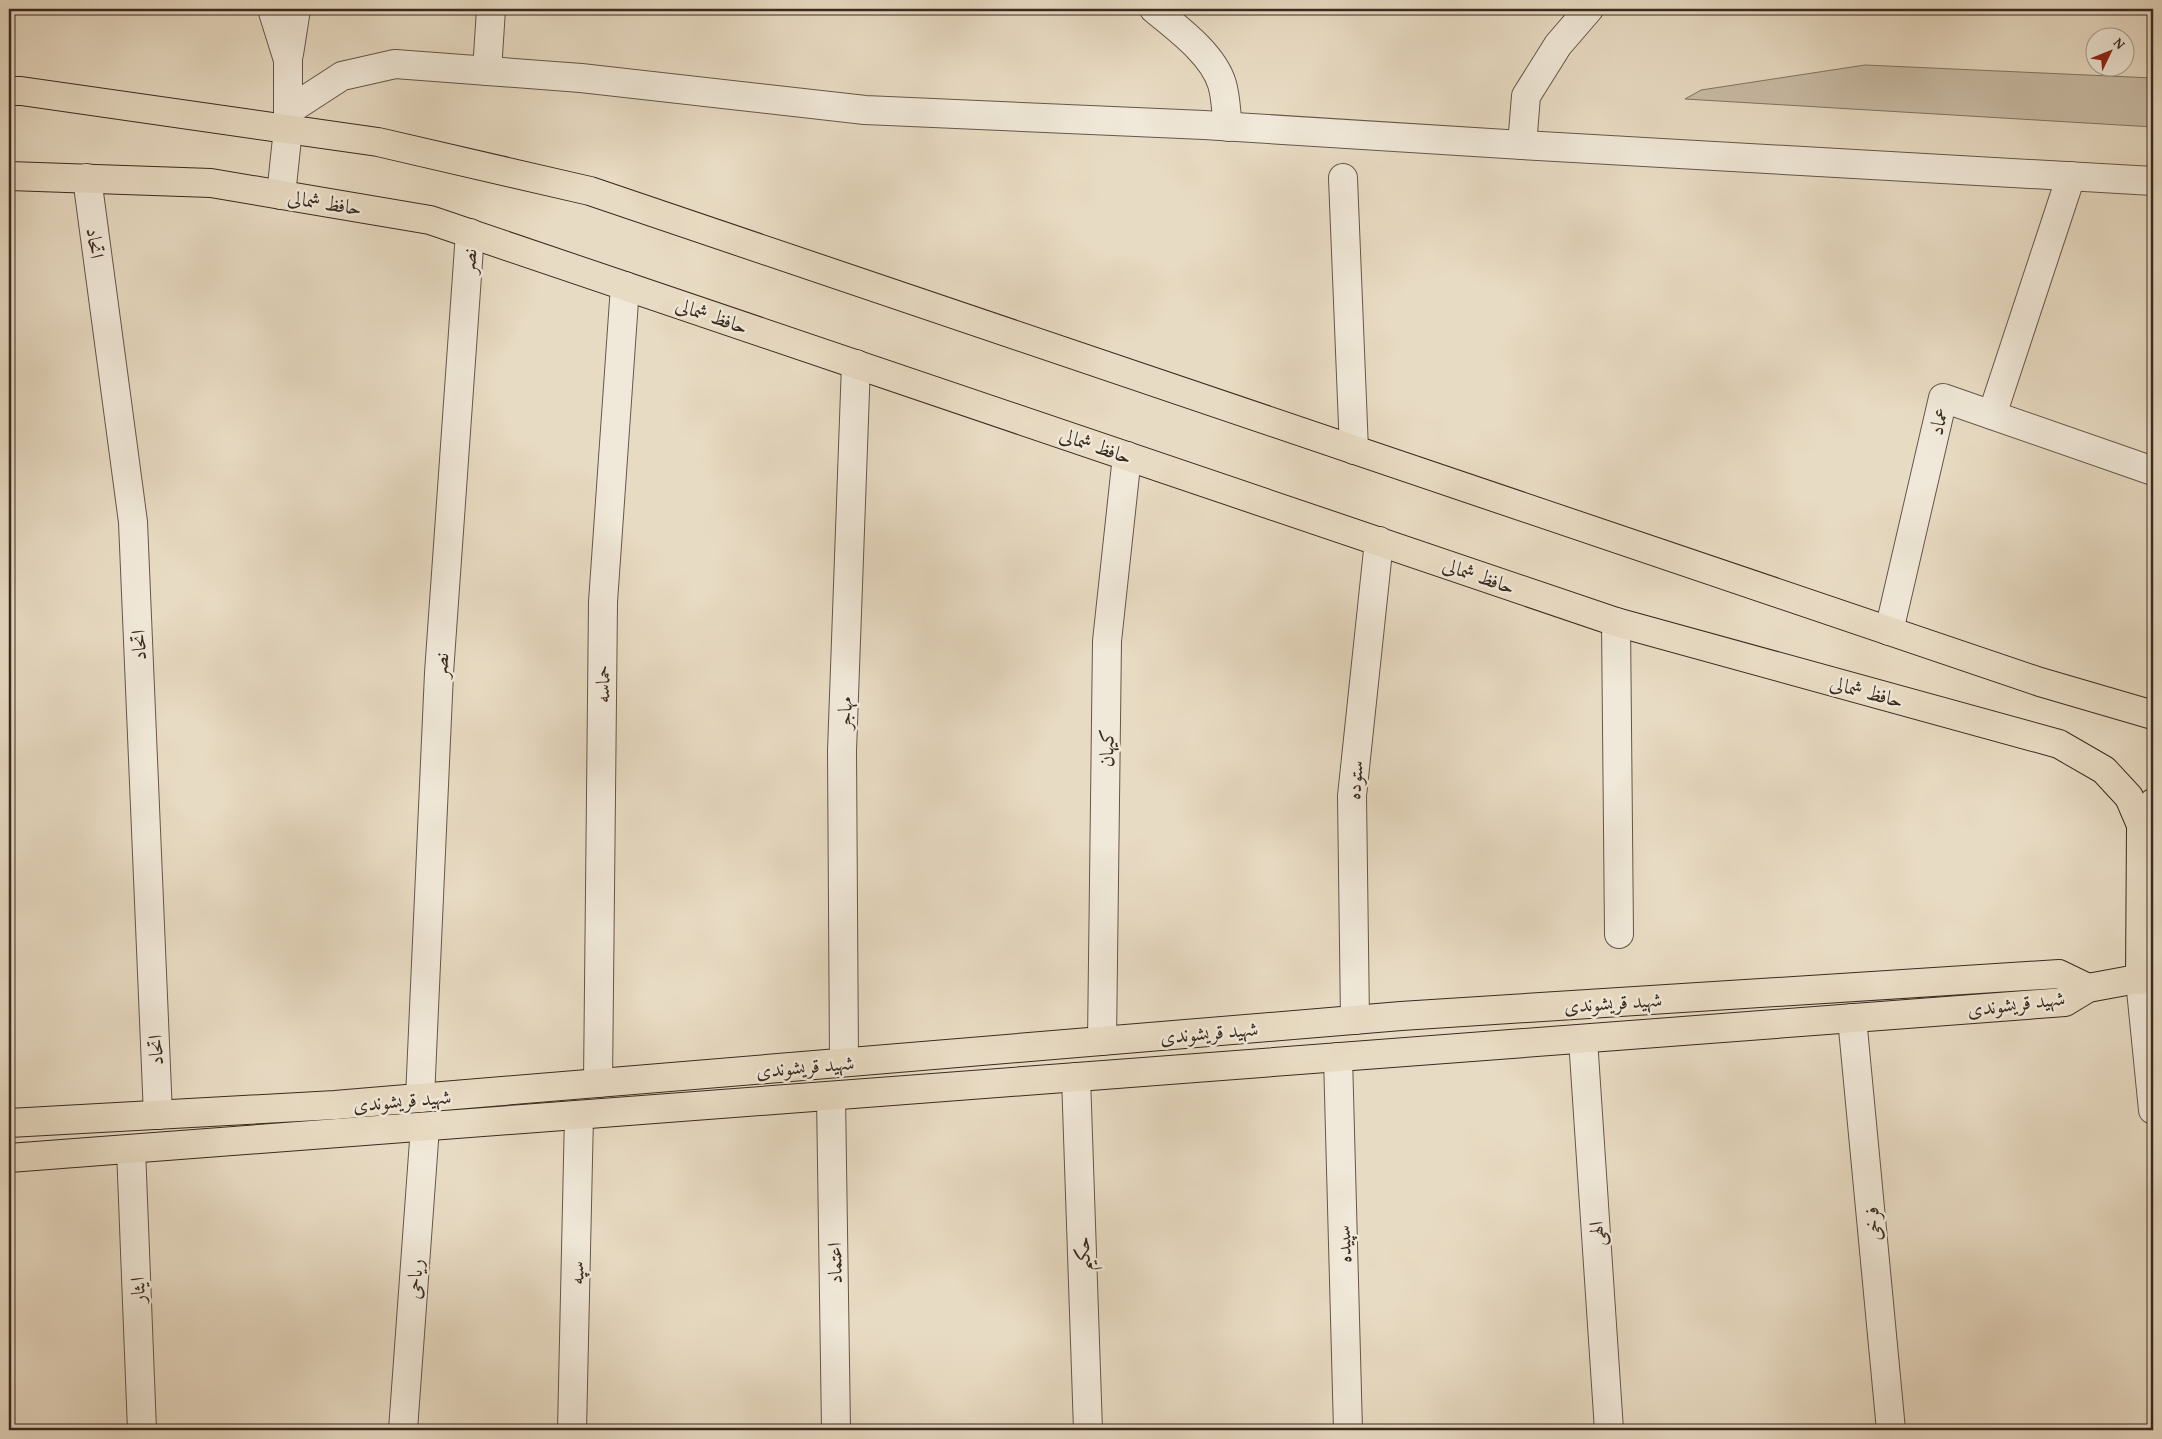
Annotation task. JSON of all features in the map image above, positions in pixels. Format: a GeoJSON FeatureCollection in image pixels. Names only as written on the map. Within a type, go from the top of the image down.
{"type":"FeatureCollection","features":[{"type":"Feature","properties":{"kind":"main road"},"geometry":{"type":"LineString","coordinates":[[9,91],[288,120],[590,191],[2040,682],[2153,715]]}},
{"type":"Feature","properties":{"kind":"main road","name":"حافظ شمالی"},"geometry":{"type":"LineString","coordinates":[[9,176],[211,183],[430,220],[1616,622],[2059,744],[2104,770],[2147,814]]}},
{"type":"Feature","properties":{"kind":"main road"},"geometry":{"type":"LineString","coordinates":[[2088,988],[2146,978],[2147,814]]}},
{"type":"Feature","properties":{"kind":"main road","name":"شهید قریشوندی"},"geometry":{"type":"LineString","coordinates":[[9,1123],[335,1105],[1355,1020],[2059,974],[2088,988]]}},
{"type":"Feature","properties":{"kind":"main road","name":"شهید قریشوندی"},"geometry":{"type":"LineString","coordinates":[[9,1158],[2066,1002],[2088,988]]}},
{"type":"Feature","properties":{"kind":"street"},"geometry":{"type":"LineString","coordinates":[[272,9],[288,60]]}},
{"type":"Feature","properties":{"kind":"street"},"geometry":{"type":"LineString","coordinates":[[281,195],[288,120],[288,60],[296,9]]}},
{"type":"Feature","properties":{"kind":"street"},"geometry":{"type":"LineString","coordinates":[[487,71],[491,9]]}},
{"type":"Feature","properties":{"kind":"street"},"geometry":{"type":"LineString","coordinates":[[1523,133],[1526,96],[1558,45],[1589,9]]}},
{"type":"Feature","properties":{"kind":"street"},"geometry":{"type":"LineString","coordinates":[[1163,11],[1211,61],[1222,83],[1228,127]]}},
{"type":"Feature","properties":{"kind":"street"},"geometry":{"type":"LineString","coordinates":[[288,120],[342,76],[395,64],[580,78],[865,110],[1228,127],[1523,133],[2153,181]]}},
{"type":"Feature","properties":{"kind":"street"},"geometry":{"type":"LineString","coordinates":[[1992,415],[2071,176]]}},
{"type":"Feature","properties":{"kind":"street","name":"اتحاد"},"geometry":{"type":"LineString","coordinates":[[87,178],[133,522],[158,1115]]}},
{"type":"Feature","properties":{"kind":"street"},"geometry":{"type":"LineString","coordinates":[[1343,178],[1354,450]]}},
{"type":"Feature","properties":{"kind":"street","name":"نصر"},"geometry":{"type":"LineString","coordinates":[[420,1098],[439,673],[470,233]]}},
{"type":"Feature","properties":{"kind":"street","name":"حماسه"},"geometry":{"type":"LineString","coordinates":[[598,1083],[603,602],[625,286]]}},
{"type":"Feature","properties":{"kind":"street","name":"مهاجر"},"geometry":{"type":"LineString","coordinates":[[844,1062],[842,751],[856,364]]}},
{"type":"Feature","properties":{"kind":"street","name":"عماد"},"geometry":{"type":"LineString","coordinates":[[1889,631],[1943,398],[2153,471]]}},
{"type":"Feature","properties":{"kind":"street","name":"کیهان"},"geometry":{"type":"LineString","coordinates":[[1102,1041],[1107,641],[1127,456]]}},
{"type":"Feature","properties":{"kind":"street","name":"ستوده"},"geometry":{"type":"LineString","coordinates":[[1355,1020],[1352,796],[1379,541]]}},
{"type":"Feature","properties":{"kind":"street"},"geometry":{"type":"LineString","coordinates":[[1616,622],[1619,934]]}},
{"type":"Feature","properties":{"kind":"street"},"geometry":{"type":"LineString","coordinates":[[2146,978],[2153,1110]]}},
{"type":"Feature","properties":{"kind":"street","name":"فرخی"},"geometry":{"type":"LineString","coordinates":[[1852,1018],[1891,1430]]}},
{"type":"Feature","properties":{"kind":"street","name":"الهی"},"geometry":{"type":"LineString","coordinates":[[1583,1038],[1609,1430]]}},
{"type":"Feature","properties":{"kind":"street","name":"سپیده"},"geometry":{"type":"LineString","coordinates":[[1338,1057],[1348,1430]]}},
{"type":"Feature","properties":{"kind":"street","name":"حکیم"},"geometry":{"type":"LineString","coordinates":[[1076,1077],[1088,1430]]}},
{"type":"Feature","properties":{"kind":"street","name":"اعتماد"},"geometry":{"type":"LineString","coordinates":[[831,1096],[836,1430]]}},
{"type":"Feature","properties":{"kind":"street","name":"سپه"},"geometry":{"type":"LineString","coordinates":[[572,1430],[580,1115]]}},
{"type":"Feature","properties":{"kind":"street","name":"ریاحی"},"geometry":{"type":"LineString","coordinates":[[403,1430],[425,1127]]}},
{"type":"Feature","properties":{"kind":"street","name":"ایثار"},"geometry":{"type":"LineString","coordinates":[[131,1149],[142,1430]]}},
{"type":"Feature","properties":{"kind":"shaded area"},"geometry":{"type":"Polygon","coordinates":[[[1865,65],[2084,75],[2084,78],[2153,78],[2153,127],[1685,99],[1701,90],[1865,65]]]}}]}
